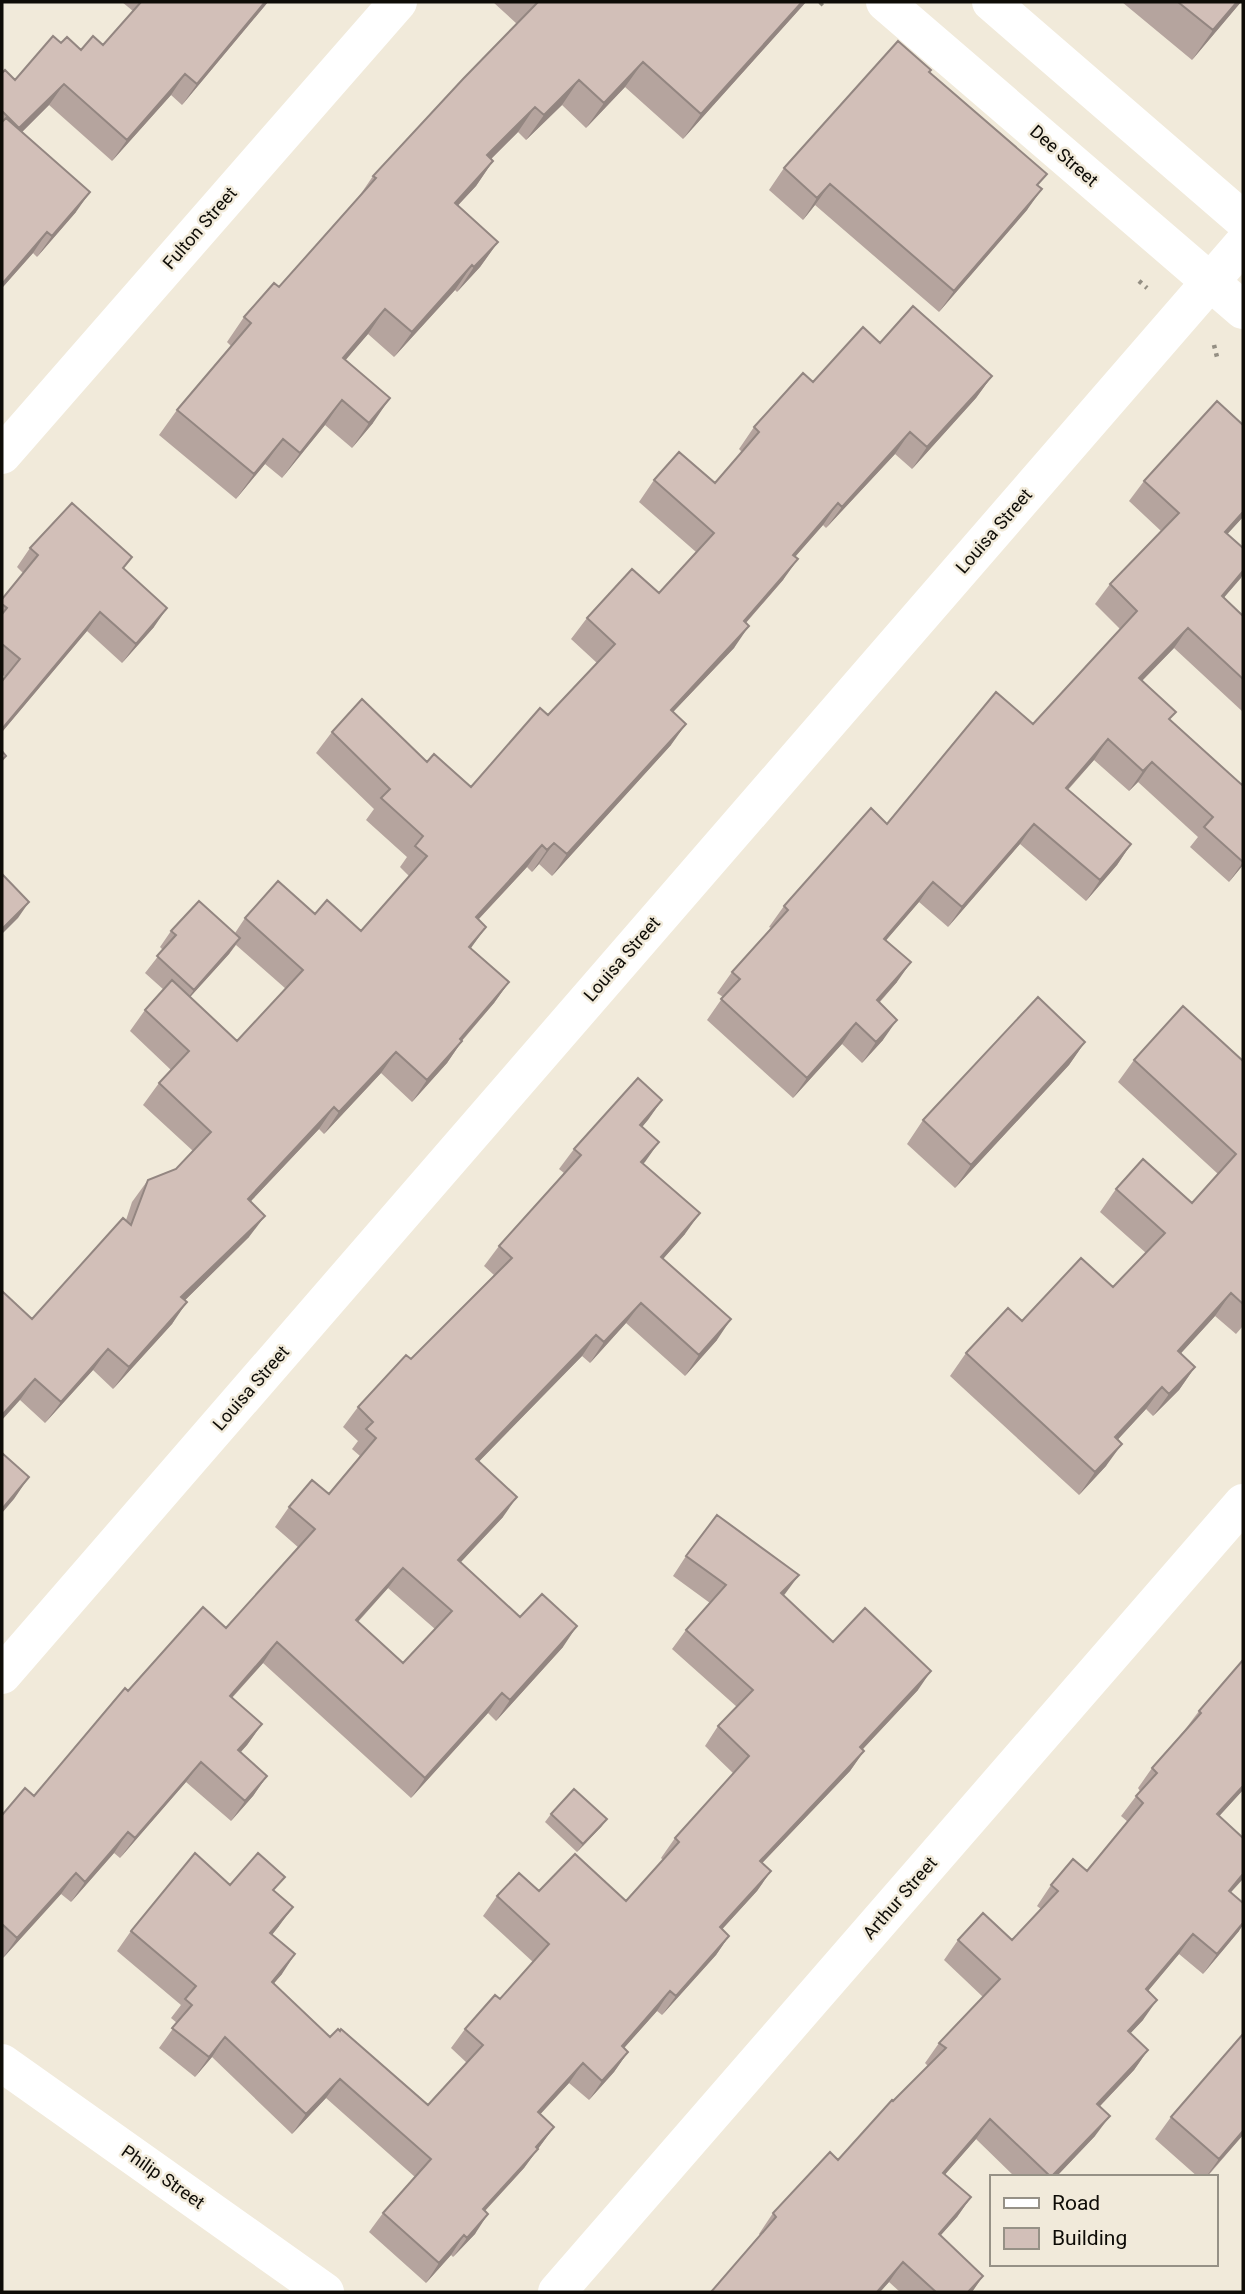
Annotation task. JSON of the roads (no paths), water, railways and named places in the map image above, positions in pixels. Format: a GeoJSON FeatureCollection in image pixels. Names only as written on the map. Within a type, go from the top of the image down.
{"type":"FeatureCollection","features":[{"type":"Feature","properties":{"kind":"street","name":"Fulton Street"},"geometry":{"type":"LineString","coordinates":[[2,455],[398,2]]}},
{"type":"Feature","properties":{"kind":"street","name":"Dee Street"},"geometry":{"type":"LineString","coordinates":[[886,2],[1243,310]]}},
{"type":"Feature","properties":{"kind":"street"},"geometry":{"type":"LineString","coordinates":[[991,2],[1243,220]]}},
{"type":"Feature","properties":{"kind":"street","name":"Louisa Street"},"geometry":{"type":"LineString","coordinates":[[2,1675],[1243,244]]}},
{"type":"Feature","properties":{"kind":"street","name":"Arthur Street"},"geometry":{"type":"LineString","coordinates":[[557,2292],[1243,1503]]}},
{"type":"Feature","properties":{"kind":"street","name":"Philip Street"},"geometry":{"type":"LineString","coordinates":[[2,2063],[325,2292]]}}]}
